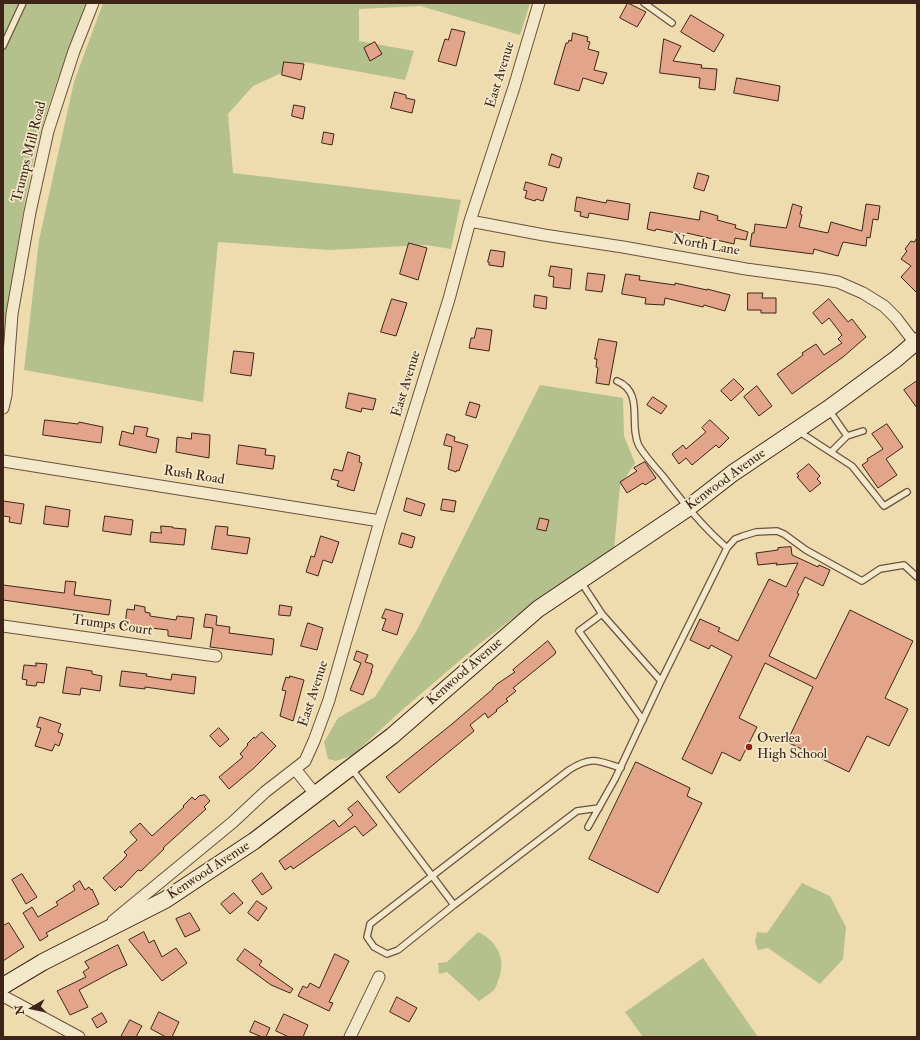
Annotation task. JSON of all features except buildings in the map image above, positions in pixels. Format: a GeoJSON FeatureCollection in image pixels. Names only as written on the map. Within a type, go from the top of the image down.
{"type":"FeatureCollection","features":[{"type":"Feature","properties":{"kind":"main road","name":"Kenwood Avenue"},"geometry":{"type":"LineString","coordinates":[[3,986],[43,962],[165,900],[254,841],[392,736],[538,609],[688,508],[733,473],[828,408],[916,342]]}},
{"type":"Feature","properties":{"kind":"street","name":"Trumps Mill Road"},"geometry":{"type":"LineString","coordinates":[[3,408],[6,395],[12,314],[30,212],[46,138],[74,51],[94,3]]}},
{"type":"Feature","properties":{"kind":"street","name":"East Avenue"},"geometry":{"type":"LineString","coordinates":[[83,942],[117,918],[233,822],[265,792],[305,761],[329,700],[380,521],[449,299],[470,221],[514,86],[539,3]]}},
{"type":"Feature","properties":{"kind":"street","name":"North Lane"},"geometry":{"type":"LineString","coordinates":[[470,221],[544,235],[623,246],[746,269],[838,282],[863,292],[884,306],[916,342]]}},
{"type":"Feature","properties":{"kind":"street","name":"Rush Road"},"geometry":{"type":"LineString","coordinates":[[3,462],[380,521]]}},
{"type":"Feature","properties":{"kind":"street","name":"Trumps Court"},"geometry":{"type":"LineString","coordinates":[[3,626],[216,656]]}},
{"type":"Feature","properties":{"kind":"street"},"geometry":{"type":"LineString","coordinates":[[295,769],[316,795]]}},
{"type":"Feature","properties":{"kind":"street"},"geometry":{"type":"LineString","coordinates":[[350,1037],[379,976]]}},
{"type":"Feature","properties":{"kind":"street"},"geometry":{"type":"LineString","coordinates":[[3,996],[79,1037]]}},
{"type":"Feature","properties":{"kind":"lane"},"geometry":{"type":"LineString","coordinates":[[3,46],[23,3]]}},
{"type":"Feature","properties":{"kind":"lane"},"geometry":{"type":"LineString","coordinates":[[644,3],[672,23]]}},
{"type":"Feature","properties":{"kind":"lane"},"geometry":{"type":"LineString","coordinates":[[617,381],[623,383],[632,396],[635,426],[639,445],[688,508],[715,538],[727,548]]}},
{"type":"Feature","properties":{"kind":"lane"},"geometry":{"type":"LineString","coordinates":[[828,408],[847,436]]}},
{"type":"Feature","properties":{"kind":"lane"},"geometry":{"type":"LineString","coordinates":[[796,430],[852,466],[884,506],[907,492]]}},
{"type":"Feature","properties":{"kind":"lane"},"geometry":{"type":"LineString","coordinates":[[831,452],[847,436],[863,431]]}},
{"type":"Feature","properties":{"kind":"lane"},"geometry":{"type":"LineString","coordinates":[[588,826],[621,768],[661,681],[727,548],[735,539],[756,532],[777,531],[784,534],[806,550],[862,581],[880,569],[904,565],[917,577]]}},
{"type":"Feature","properties":{"kind":"lane"},"geometry":{"type":"LineString","coordinates":[[579,580],[602,614],[661,681]]}},
{"type":"Feature","properties":{"kind":"lane"},"geometry":{"type":"LineString","coordinates":[[602,614],[579,632],[643,720]]}},
{"type":"Feature","properties":{"kind":"lane"},"geometry":{"type":"LineString","coordinates":[[599,808],[577,811],[398,950],[387,954],[374,947],[367,937],[370,924],[579,764],[586,760],[594,760],[621,768]]}},
{"type":"Feature","properties":{"kind":"lane"},"geometry":{"type":"LineString","coordinates":[[351,768],[454,905]]}},
{"type":"Feature","properties":{"kind":"green space"},"geometry":{"type":"Polygon","coordinates":[[[3,3],[88,3],[59,75],[36,149],[20,230],[12,284],[3,366],[3,3]]]}},
{"type":"Feature","properties":{"kind":"green space"},"geometry":{"type":"Polygon","coordinates":[[[103,3],[530,3],[520,35],[420,6],[359,9],[359,41],[414,51],[405,80],[305,62],[253,86],[228,114],[233,173],[461,200],[451,249],[426,245],[328,250],[218,242],[203,402],[24,370],[39,240],[74,82],[103,3]]]}},
{"type":"Feature","properties":{"kind":"green space"},"geometry":{"type":"Polygon","coordinates":[[[540,385],[623,398],[624,436],[635,463],[620,486],[614,549],[542,596],[478,645],[402,710],[353,755],[336,761],[328,759],[324,742],[338,718],[375,697],[417,630],[540,385]]]}},
{"type":"Feature","properties":{"kind":"green space"},"geometry":{"type":"Polygon","coordinates":[[[802,883],[830,896],[846,927],[843,959],[820,984],[768,948],[758,950],[755,942],[757,932],[767,933],[802,883]]]}},
{"type":"Feature","properties":{"kind":"green space"},"geometry":{"type":"Polygon","coordinates":[[[478,932],[491,941],[499,952],[501,959],[501,974],[494,990],[479,1001],[447,972],[439,974],[438,963],[447,962],[478,932]]]}},
{"type":"Feature","properties":{"kind":"green space"},"geometry":{"type":"Polygon","coordinates":[[[703,958],[758,1037],[643,1037],[625,1012],[703,958]]]}},
{"type":"Feature","properties":{"kind":"place","name":"Overlea High School"},"geometry":{"type":"Point","coordinates":[749,747]}}]}
